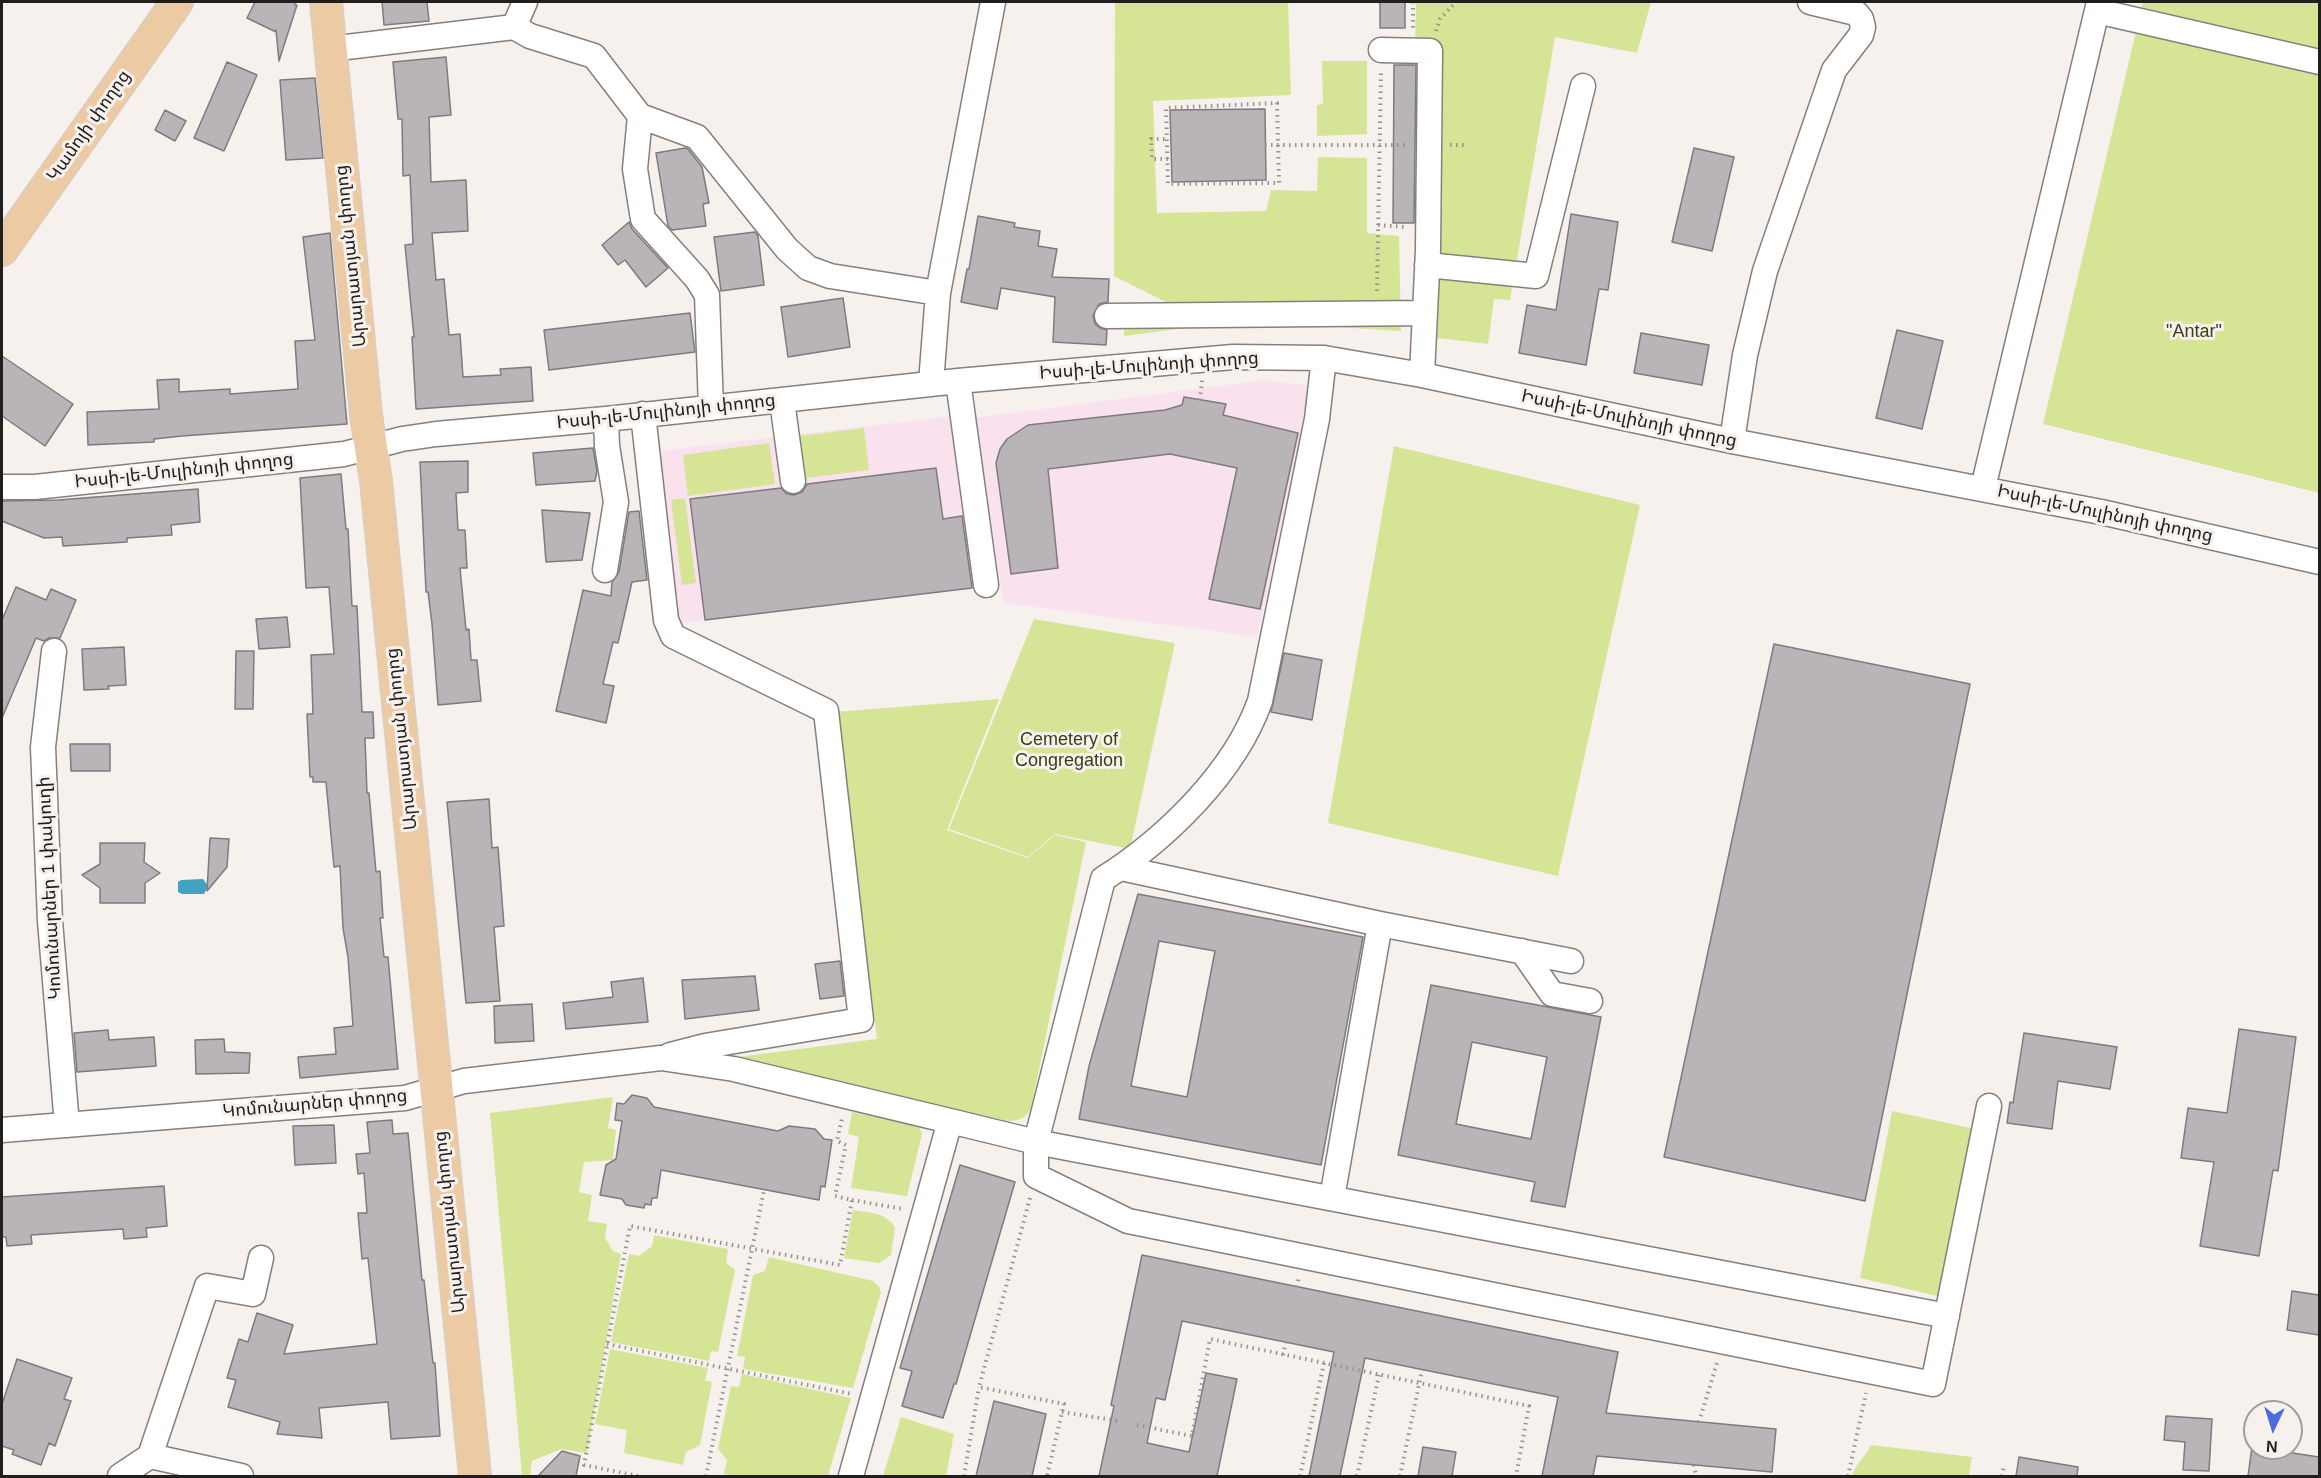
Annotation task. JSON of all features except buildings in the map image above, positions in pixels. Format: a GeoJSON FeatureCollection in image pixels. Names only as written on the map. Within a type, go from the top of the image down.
{"type":"FeatureCollection","features":[{"type":"Feature","properties":{"kind":"main road","name":"Կամոյի փողոց"},"geometry":{"type":"LineString","coordinates":[[2,250],[177,2]]}},
{"type":"Feature","properties":{"kind":"main road","name":"Արարատյան փողոց"},"geometry":{"type":"LineString","coordinates":[[326,2],[438,1089],[475,1476]]}},
{"type":"Feature","properties":{"kind":"street"},"geometry":{"type":"LineString","coordinates":[[514,27],[525,2]]}},
{"type":"Feature","properties":{"kind":"street"},"geometry":{"type":"LineString","coordinates":[[931,384],[931,359],[938,293],[993,2]]}},
{"type":"Feature","properties":{"kind":"street"},"geometry":{"type":"LineString","coordinates":[[1732,441],[1745,355],[1765,271],[1834,70],[1861,35],[1863,27],[1856,13],[1809,2]]}},
{"type":"Feature","properties":{"kind":"street"},"geometry":{"type":"LineString","coordinates":[[1983,488],[2098,6],[2319,62]]}},
{"type":"Feature","properties":{"kind":"street"},"geometry":{"type":"LineString","coordinates":[[330,49],[514,27],[530,36],[594,56],[640,116],[698,137],[787,249],[808,268],[830,276],[938,293]]}},
{"type":"Feature","properties":{"kind":"street"},"geometry":{"type":"LineString","coordinates":[[1381,50],[1430,51],[1427,265],[1422,375]]}},
{"type":"Feature","properties":{"kind":"street"},"geometry":{"type":"LineString","coordinates":[[1427,265],[1536,276],[1583,86]]}},
{"type":"Feature","properties":{"kind":"street"},"geometry":{"type":"LineString","coordinates":[[640,116],[635,169],[643,219],[697,279],[707,295],[711,408]]}},
{"type":"Feature","properties":{"kind":"street"},"geometry":{"type":"LineString","coordinates":[[1107,316],[1425,313]]}},
{"type":"Feature","properties":{"kind":"street","name":"Իսսի-լե-Մուլինոյի փողոց"},"geometry":{"type":"LineString","coordinates":[[2,488],[35,487],[333,455],[402,439],[436,434],[606,419],[957,381],[1233,357],[1324,358],[1422,375],[1732,441],[2101,512],[2319,562]]}},
{"type":"Feature","properties":{"kind":"street"},"geometry":{"type":"LineString","coordinates":[[1324,358],[1317,419],[1260,701],[1252,724],[1220,774],[1155,840],[1103,879],[1036,1142],[1036,1176],[1128,1221],[1934,1384],[1989,1106]]}},
{"type":"Feature","properties":{"kind":"street"},"geometry":{"type":"LineString","coordinates":[[957,381],[986,585]]}},
{"type":"Feature","properties":{"kind":"street"},"geometry":{"type":"LineString","coordinates":[[782,401],[793,481]]}},
{"type":"Feature","properties":{"kind":"street"},"geometry":{"type":"LineString","coordinates":[[643,414],[666,620],[673,636],[826,711],[861,1020],[705,1046],[661,1058]]}},
{"type":"Feature","properties":{"kind":"street"},"geometry":{"type":"LineString","coordinates":[[605,570],[616,502],[607,446],[606,419]]}},
{"type":"Feature","properties":{"kind":"street","name":"Կոմունարներ 1 փակուղի"},"geometry":{"type":"LineString","coordinates":[[54,651],[43,747],[50,921],[67,1125]]}},
{"type":"Feature","properties":{"kind":"street"},"geometry":{"type":"LineString","coordinates":[[1121,867],[1380,924],[1571,961]]}},
{"type":"Feature","properties":{"kind":"street"},"geometry":{"type":"LineString","coordinates":[[1332,1198],[1380,924]]}},
{"type":"Feature","properties":{"kind":"street"},"geometry":{"type":"LineString","coordinates":[[1522,951],[1552,994],[1590,1001]]}},
{"type":"Feature","properties":{"kind":"street","name":"Կոմունարներ փողոց"},"geometry":{"type":"LineString","coordinates":[[2,1130],[405,1098],[464,1081],[661,1058],[734,1070],[1036,1142],[1947,1316]]}},
{"type":"Feature","properties":{"kind":"street"},"geometry":{"type":"LineString","coordinates":[[851,1476],[950,1121]]}},
{"type":"Feature","properties":{"kind":"street"},"geometry":{"type":"LineString","coordinates":[[120,1476],[150,1456],[207,1286],[254,1294],[261,1258]]}},
{"type":"Feature","properties":{"kind":"street"},"geometry":{"type":"LineString","coordinates":[[150,1456],[241,1476]]}},
{"type":"Feature","properties":{"kind":"path"},"geometry":{"type":"LineString","coordinates":[[1430,51],[1440,19],[1456,2]]}},
{"type":"Feature","properties":{"kind":"path"},"geometry":{"type":"LineString","coordinates":[[1376,313],[1381,50]]}},
{"type":"Feature","properties":{"kind":"path"},"geometry":{"type":"LineString","coordinates":[[1277,103],[1279,183],[1168,184],[1168,139],[1166,108],[1236,107],[1277,103]]}},
{"type":"Feature","properties":{"kind":"path"},"geometry":{"type":"LineString","coordinates":[[1168,139],[1151,140],[1152,159],[1168,159]]}},
{"type":"Feature","properties":{"kind":"path"},"geometry":{"type":"LineString","coordinates":[[1265,145],[1411,146]]}},
{"type":"Feature","properties":{"kind":"path"},"geometry":{"type":"LineString","coordinates":[[1229,181],[1239,183]]}},
{"type":"Feature","properties":{"kind":"path"},"geometry":{"type":"LineString","coordinates":[[1378,225],[1405,227],[1405,223]]}},
{"type":"Feature","properties":{"kind":"path"},"geometry":{"type":"LineString","coordinates":[[1200,400],[1202,380]]}},
{"type":"Feature","properties":{"kind":"path"},"geometry":{"type":"LineString","coordinates":[[846,1096],[837,1141],[846,1145],[836,1196],[925,1212]]}},
{"type":"Feature","properties":{"kind":"path"},"geometry":{"type":"LineString","coordinates":[[964,1476],[979,1387],[1036,1176]]}},
{"type":"Feature","properties":{"kind":"path"},"geometry":{"type":"LineString","coordinates":[[706,1476],[764,1190]]}},
{"type":"Feature","properties":{"kind":"path"},"geometry":{"type":"LineString","coordinates":[[638,1476],[584,1465],[630,1226],[840,1264],[852,1200]]}},
{"type":"Feature","properties":{"kind":"path"},"geometry":{"type":"LineString","coordinates":[[1137,1425],[1192,1437],[1210,1340],[1529,1406],[1516,1476]]}},
{"type":"Feature","properties":{"kind":"path"},"geometry":{"type":"LineString","coordinates":[[1283,1354],[1286,1342]]}},
{"type":"Feature","properties":{"kind":"path"},"geometry":{"type":"LineString","coordinates":[[1699,1422],[1723,1342]]}},
{"type":"Feature","properties":{"kind":"path"},"geometry":{"type":"LineString","coordinates":[[607,1344],[873,1398]]}},
{"type":"Feature","properties":{"kind":"path"},"geometry":{"type":"LineString","coordinates":[[1300,1476],[1323,1363]]}},
{"type":"Feature","properties":{"kind":"path"},"geometry":{"type":"LineString","coordinates":[[1400,1476],[1422,1370]]}},
{"type":"Feature","properties":{"kind":"path"},"geometry":{"type":"LineString","coordinates":[[1848,1476],[1870,1372]]}},
{"type":"Feature","properties":{"kind":"path"},"geometry":{"type":"LineString","coordinates":[[1357,1476],[1379,1375]]}},
{"type":"Feature","properties":{"kind":"path"},"geometry":{"type":"LineString","coordinates":[[979,1387],[1064,1404],[1047,1476]]}},
{"type":"Feature","properties":{"kind":"path"},"geometry":{"type":"LineString","coordinates":[[1062,1412],[1119,1421]]}},
{"type":"Feature","properties":{"kind":"path"},"geometry":{"type":"LineString","coordinates":[[1694,1465],[1696,1476]]}},
{"type":"Feature","properties":{"kind":"path"},"geometry":{"type":"LineString","coordinates":[[2002,1476],[2004,1465]]}},
{"type":"Feature","properties":{"kind":"shaded area"},"geometry":{"type":"Polygon","coordinates":[[[1264,380],[1312,386],[1257,637],[1004,603],[973,418],[1264,380]]]}},
{"type":"Feature","properties":{"kind":"shaded area"},"geometry":{"type":"Polygon","coordinates":[[[953,416],[974,588],[655,626],[634,454],[953,416]]]}},
{"type":"Feature","properties":{"kind":"green space"},"geometry":{"type":"Polygon","coordinates":[[[1115,2],[1288,2],[1291,95],[1153,101],[1157,213],[1266,211],[1271,190],[1317,191],[1318,157],[1367,158],[1367,233],[1399,236],[1401,331],[1238,321],[1124,336],[1125,310],[1168,303],[1114,276],[1115,2]]]}},
{"type":"Feature","properties":{"kind":"green space"},"geometry":{"type":"Polygon","coordinates":[[[1416,2],[1651,2],[1637,53],[1555,37],[1510,300],[1494,299],[1488,344],[1430,337],[1432,49],[1415,48],[1416,2]]]}},
{"type":"Feature","properties":{"kind":"green space","name":"\"Antar\""},"geometry":{"type":"Polygon","coordinates":[[[2143,2],[2319,2],[2319,493],[2043,424],[2143,2]]]}},
{"type":"Feature","properties":{"kind":"green space"},"geometry":{"type":"Polygon","coordinates":[[[1322,61],[1367,61],[1367,134],[1317,136],[1317,105],[1323,104],[1322,61]]]}},
{"type":"Feature","properties":{"kind":"green space"},"geometry":{"type":"Polygon","coordinates":[[[864,428],[869,470],[806,478],[800,436],[864,428]]]}},
{"type":"Feature","properties":{"kind":"green space"},"geometry":{"type":"Polygon","coordinates":[[[769,443],[775,484],[688,496],[683,455],[769,443]]]}},
{"type":"Feature","properties":{"kind":"green space"},"geometry":{"type":"Polygon","coordinates":[[[1394,446],[1640,505],[1558,876],[1328,823],[1394,446]]]}},
{"type":"Feature","properties":{"kind":"green space"},"geometry":{"type":"Polygon","coordinates":[[[685,498],[696,583],[682,585],[671,500],[685,498]]]}},
{"type":"Feature","properties":{"kind":"green space","name":"Cemetery of Congregation"},"geometry":{"type":"Polygon","coordinates":[[[1034,619],[1175,643],[1130,849],[1055,834],[1028,857],[949,829],[1034,619]]]}},
{"type":"Feature","properties":{"kind":"green space"},"geometry":{"type":"Polygon","coordinates":[[[999,699],[947,830],[1028,858],[1055,835],[1086,842],[1029,1112],[1021,1119],[1007,1121],[730,1058],[877,1039],[834,712],[999,699]]]}},
{"type":"Feature","properties":{"kind":"green space"},"geometry":{"type":"Polygon","coordinates":[[[613,1097],[608,1128],[616,1130],[613,1160],[584,1162],[579,1192],[592,1195],[588,1221],[607,1224],[605,1238],[613,1251],[621,1254],[587,1453],[561,1449],[532,1461],[530,1476],[522,1476],[490,1113],[613,1097]]]}},
{"type":"Feature","properties":{"kind":"green space"},"geometry":{"type":"Polygon","coordinates":[[[1892,1111],[1975,1129],[1942,1297],[1860,1278],[1892,1111]]]}},
{"type":"Feature","properties":{"kind":"green space"},"geometry":{"type":"Polygon","coordinates":[[[852,1112],[918,1125],[922,1134],[907,1196],[851,1188],[859,1137],[848,1134],[852,1112]]]}},
{"type":"Feature","properties":{"kind":"green space"},"geometry":{"type":"Polygon","coordinates":[[[853,1210],[887,1218],[895,1227],[891,1255],[879,1263],[844,1258],[853,1210]]]}},
{"type":"Feature","properties":{"kind":"green space"},"geometry":{"type":"Polygon","coordinates":[[[654,1235],[728,1249],[726,1263],[735,1270],[718,1352],[711,1351],[709,1361],[611,1342],[629,1254],[639,1256],[652,1246],[654,1235]]]}},
{"type":"Feature","properties":{"kind":"green space"},"geometry":{"type":"Polygon","coordinates":[[[769,1257],[873,1281],[879,1286],[881,1292],[853,1388],[743,1369],[745,1357],[737,1356],[753,1275],[765,1271],[769,1257]]]}},
{"type":"Feature","properties":{"kind":"green space"},"geometry":{"type":"Polygon","coordinates":[[[610,1349],[708,1368],[705,1381],[712,1382],[700,1445],[686,1452],[683,1465],[624,1453],[627,1430],[595,1424],[610,1349]]]}},
{"type":"Feature","properties":{"kind":"green space"},"geometry":{"type":"Polygon","coordinates":[[[742,1374],[851,1398],[828,1476],[724,1474],[727,1460],[718,1449],[731,1386],[739,1387],[742,1374]]]}},
{"type":"Feature","properties":{"kind":"green space"},"geometry":{"type":"Polygon","coordinates":[[[901,1417],[954,1434],[946,1476],[883,1476],[901,1417]]]}},
{"type":"Feature","properties":{"kind":"green space"},"geometry":{"type":"Polygon","coordinates":[[[1871,1445],[1972,1457],[1969,1476],[1852,1476],[1871,1445]]]}},
{"type":"Feature","properties":{"kind":"water"},"geometry":{"type":"Polygon","coordinates":[[[203,879],[208,886],[204,894],[178,892],[178,882],[181,880],[203,879]]]}}]}
